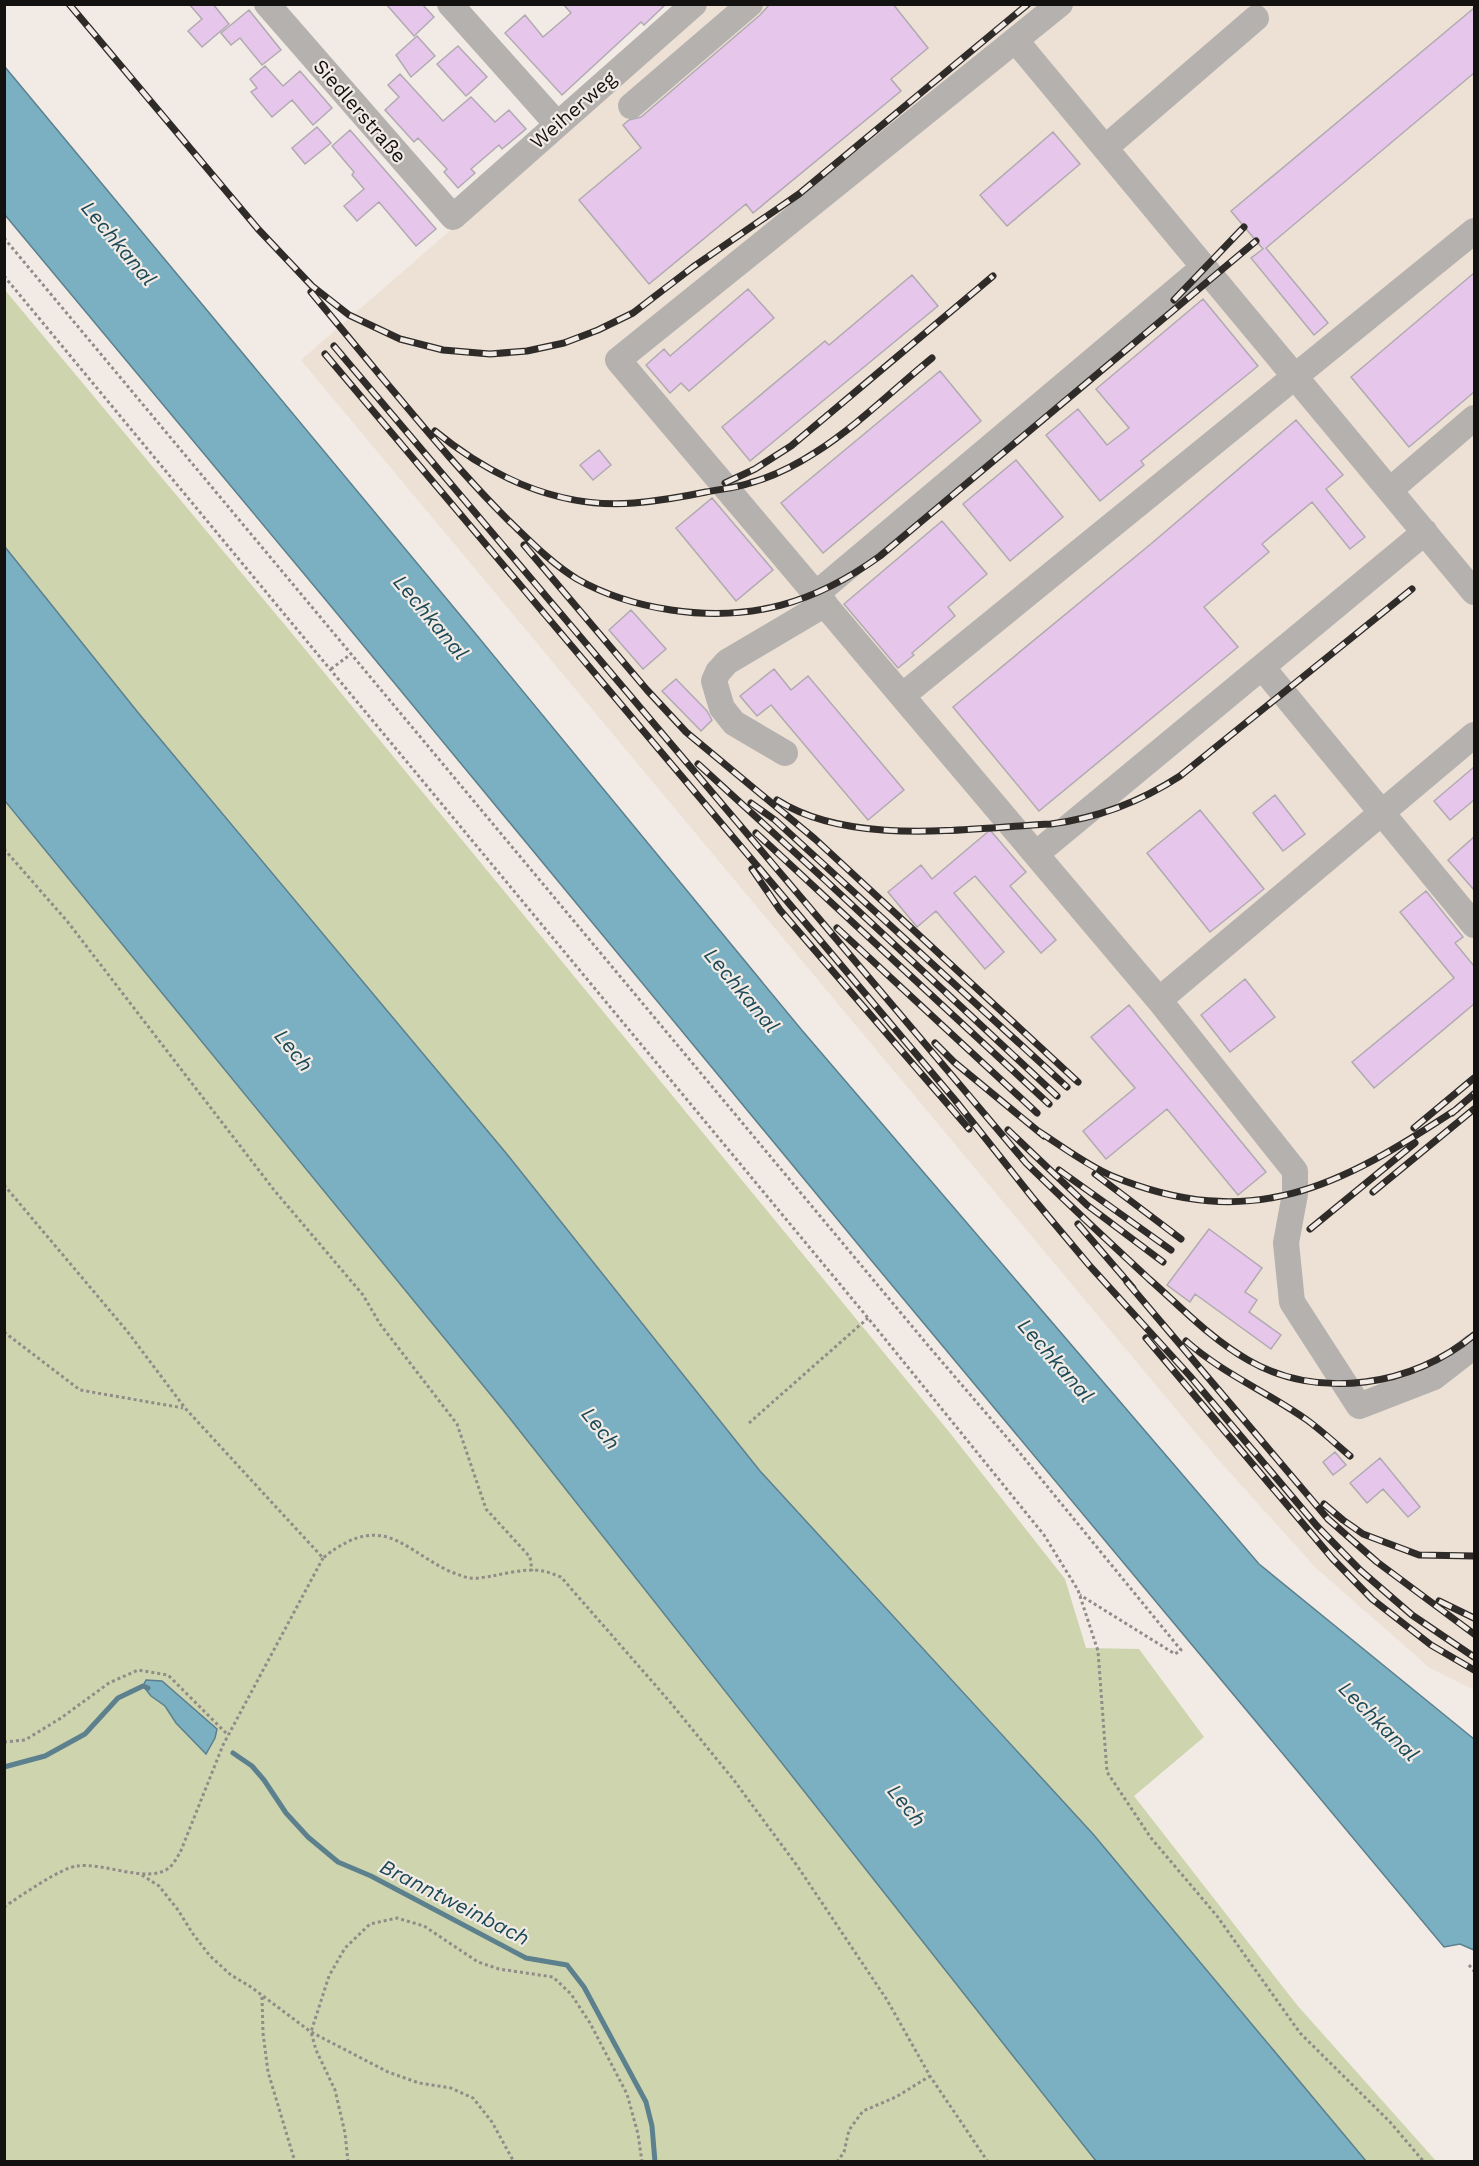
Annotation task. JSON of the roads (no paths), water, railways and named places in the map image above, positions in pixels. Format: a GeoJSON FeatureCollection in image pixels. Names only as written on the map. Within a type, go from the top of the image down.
{"type":"FeatureCollection","features":[{"type":"Feature","properties":{"kind":"street","name":"Siedlerstraße"},"geometry":{"type":"LineString","coordinates":[[267,4],[453,217]]}},
{"type":"Feature","properties":{"kind":"street"},"geometry":{"type":"LineString","coordinates":[[450,4],[557,124]]}},
{"type":"Feature","properties":{"kind":"street","name":"Weiherweg"},"geometry":{"type":"LineString","coordinates":[[453,217],[694,4]]}},
{"type":"Feature","properties":{"kind":"street"},"geometry":{"type":"LineString","coordinates":[[631,106],[750,4]]}},
{"type":"Feature","properties":{"kind":"street"},"geometry":{"type":"LineString","coordinates":[[1060,4],[618,360],[1159,1000],[1295,1171],[1295,1194],[1286,1243],[1292,1302],[1359,1406],[1434,1377],[1474,1346]]}},
{"type":"Feature","properties":{"kind":"street"},"geometry":{"type":"LineString","coordinates":[[1105,148],[1256,18]]}},
{"type":"Feature","properties":{"kind":"street"},"geometry":{"type":"LineString","coordinates":[[1016,41],[1425,532],[1469,575]]}},
{"type":"Feature","properties":{"kind":"street"},"geometry":{"type":"LineString","coordinates":[[902,696],[1474,231]]}},
{"type":"Feature","properties":{"kind":"street"},"geometry":{"type":"LineString","coordinates":[[784,753],[734,723],[722,708],[714,681],[718,672],[727,662],[820,599],[1203,267]]}},
{"type":"Feature","properties":{"kind":"street"},"geometry":{"type":"LineString","coordinates":[[1390,490],[1474,418]]}},
{"type":"Feature","properties":{"kind":"street"},"geometry":{"type":"LineString","coordinates":[[1035,854],[1425,532]]}},
{"type":"Feature","properties":{"kind":"street"},"geometry":{"type":"LineString","coordinates":[[1262,667],[1474,925]]}},
{"type":"Feature","properties":{"kind":"street"},"geometry":{"type":"LineString","coordinates":[[1159,1000],[1474,735]]}},
{"type":"Feature","properties":{"kind":"water","name":"Lechkanal"},"geometry":{"type":"Polygon","coordinates":[[[5,67],[800,1028],[1259,1564],[1474,1739],[1474,1950],[1460,1944],[1444,1947],[5,215],[5,67]]]}},
{"type":"Feature","properties":{"kind":"water","name":"Lech"},"geometry":{"type":"Polygon","coordinates":[[[5,547],[140,715],[506,1153],[760,1471],[1093,1834],[1366,2161],[1096,2161],[504,1411],[5,801],[5,547]]]}},
{"type":"Feature","properties":{"kind":"water"},"geometry":{"type":"Polygon","coordinates":[[[146,1680],[162,1681],[217,1729],[206,1754],[176,1723],[165,1706],[151,1696],[143,1686],[146,1680]]]}},
{"type":"Feature","properties":{"kind":"waterway","name":"Branntweinbach"},"geometry":{"type":"LineString","coordinates":[[4,1767],[45,1756],[85,1734],[118,1698],[143,1686],[148,1688]]}},
{"type":"Feature","properties":{"kind":"waterway","name":"Branntweinbach"},"geometry":{"type":"LineString","coordinates":[[233,1753],[252,1766],[286,1813],[308,1837],[338,1862],[371,1876],[526,1958],[567,1965],[584,1987],[646,2102],[652,2126],[655,2162]]}},
{"type":"Feature","properties":{"kind":"railway"},"geometry":{"type":"LineString","coordinates":[[69,4],[258,229],[312,286],[349,315],[400,339],[443,350],[490,354],[527,351],[564,343],[633,313],[693,267],[799,194],[1028,4]]}},
{"type":"Feature","properties":{"kind":"railway"},"geometry":{"type":"LineString","coordinates":[[1174,300],[1244,227]]}},
{"type":"Feature","properties":{"kind":"railway"},"geometry":{"type":"LineString","coordinates":[[379,374],[491,503],[541,551],[577,579],[611,595],[659,608],[700,613],[755,611],[806,597],[831,586],[880,556],[1256,241]]}},
{"type":"Feature","properties":{"kind":"railway"},"geometry":{"type":"LineString","coordinates":[[725,483],[755,469],[791,446],[993,276]]}},
{"type":"Feature","properties":{"kind":"railway"},"geometry":{"type":"LineString","coordinates":[[311,292],[384,380]]}},
{"type":"Feature","properties":{"kind":"railway"},"geometry":{"type":"LineString","coordinates":[[334,346],[1026,1163],[1197,1322],[1234,1352],[1276,1373],[1305,1381],[1335,1384],[1365,1382],[1394,1376],[1423,1366],[1450,1352],[1474,1335]]}},
{"type":"Feature","properties":{"kind":"railway"},"geometry":{"type":"LineString","coordinates":[[325,354],[955,1100],[1089,1265],[1190,1376],[1317,1526],[1360,1570],[1412,1615],[1474,1657]]}},
{"type":"Feature","properties":{"kind":"railway"},"geometry":{"type":"LineString","coordinates":[[435,431],[457,448],[503,476],[553,495],[606,504],[661,500],[745,485],[792,466],[846,431],[932,358]]}},
{"type":"Feature","properties":{"kind":"railway"},"geometry":{"type":"LineString","coordinates":[[524,545],[647,690],[686,732],[815,839],[1078,1082]]}},
{"type":"Feature","properties":{"kind":"railway"},"geometry":{"type":"LineString","coordinates":[[777,800],[807,815],[839,824],[910,831],[1051,824],[1085,818],[1118,808],[1150,794],[1180,776],[1412,589]]}},
{"type":"Feature","properties":{"kind":"railway"},"geometry":{"type":"LineString","coordinates":[[698,764],[1057,1096]]}},
{"type":"Feature","properties":{"kind":"railway"},"geometry":{"type":"LineString","coordinates":[[751,803],[775,820],[1067,1087]]}},
{"type":"Feature","properties":{"kind":"railway"},"geometry":{"type":"LineString","coordinates":[[756,833],[1049,1104]]}},
{"type":"Feature","properties":{"kind":"railway"},"geometry":{"type":"LineString","coordinates":[[752,869],[780,910],[969,1129]]}},
{"type":"Feature","properties":{"kind":"railway"},"geometry":{"type":"LineString","coordinates":[[837,928],[1037,1113]]}},
{"type":"Feature","properties":{"kind":"railway"},"geometry":{"type":"LineString","coordinates":[[935,1043],[954,1062],[1044,1136]]}},
{"type":"Feature","properties":{"kind":"railway"},"geometry":{"type":"LineString","coordinates":[[1414,1128],[1474,1078]]}},
{"type":"Feature","properties":{"kind":"railway"},"geometry":{"type":"LineString","coordinates":[[1452,1113],[1474,1094]]}},
{"type":"Feature","properties":{"kind":"railway"},"geometry":{"type":"LineString","coordinates":[[1038,1131],[1103,1172],[1162,1193],[1209,1201],[1252,1201],[1293,1193],[1333,1179],[1373,1160],[1457,1109]]}},
{"type":"Feature","properties":{"kind":"railway"},"geometry":{"type":"LineString","coordinates":[[1373,1192],[1474,1109]]}},
{"type":"Feature","properties":{"kind":"railway"},"geometry":{"type":"LineString","coordinates":[[1008,1130],[1087,1205],[1163,1262]]}},
{"type":"Feature","properties":{"kind":"railway"},"geometry":{"type":"LineString","coordinates":[[1310,1229],[1415,1143]]}},
{"type":"Feature","properties":{"kind":"railway"},"geometry":{"type":"LineString","coordinates":[[1059,1170],[1171,1250]]}},
{"type":"Feature","properties":{"kind":"railway"},"geometry":{"type":"LineString","coordinates":[[1095,1174],[1181,1239]]}},
{"type":"Feature","properties":{"kind":"railway"},"geometry":{"type":"LineString","coordinates":[[1078,1224],[1133,1288]]}},
{"type":"Feature","properties":{"kind":"railway"},"geometry":{"type":"LineString","coordinates":[[1127,1282],[1328,1519],[1377,1562],[1474,1634]]}},
{"type":"Feature","properties":{"kind":"railway"},"geometry":{"type":"LineString","coordinates":[[1146,1338],[1332,1558],[1372,1599],[1431,1645],[1474,1670]]}},
{"type":"Feature","properties":{"kind":"railway"},"geometry":{"type":"LineString","coordinates":[[1186,1341],[1214,1363],[1307,1420],[1350,1456]]}},
{"type":"Feature","properties":{"kind":"railway"},"geometry":{"type":"LineString","coordinates":[[1324,1504],[1363,1534],[1419,1555],[1474,1556]]}},
{"type":"Feature","properties":{"kind":"railway"},"geometry":{"type":"LineString","coordinates":[[1439,1601],[1474,1618]]}}]}
